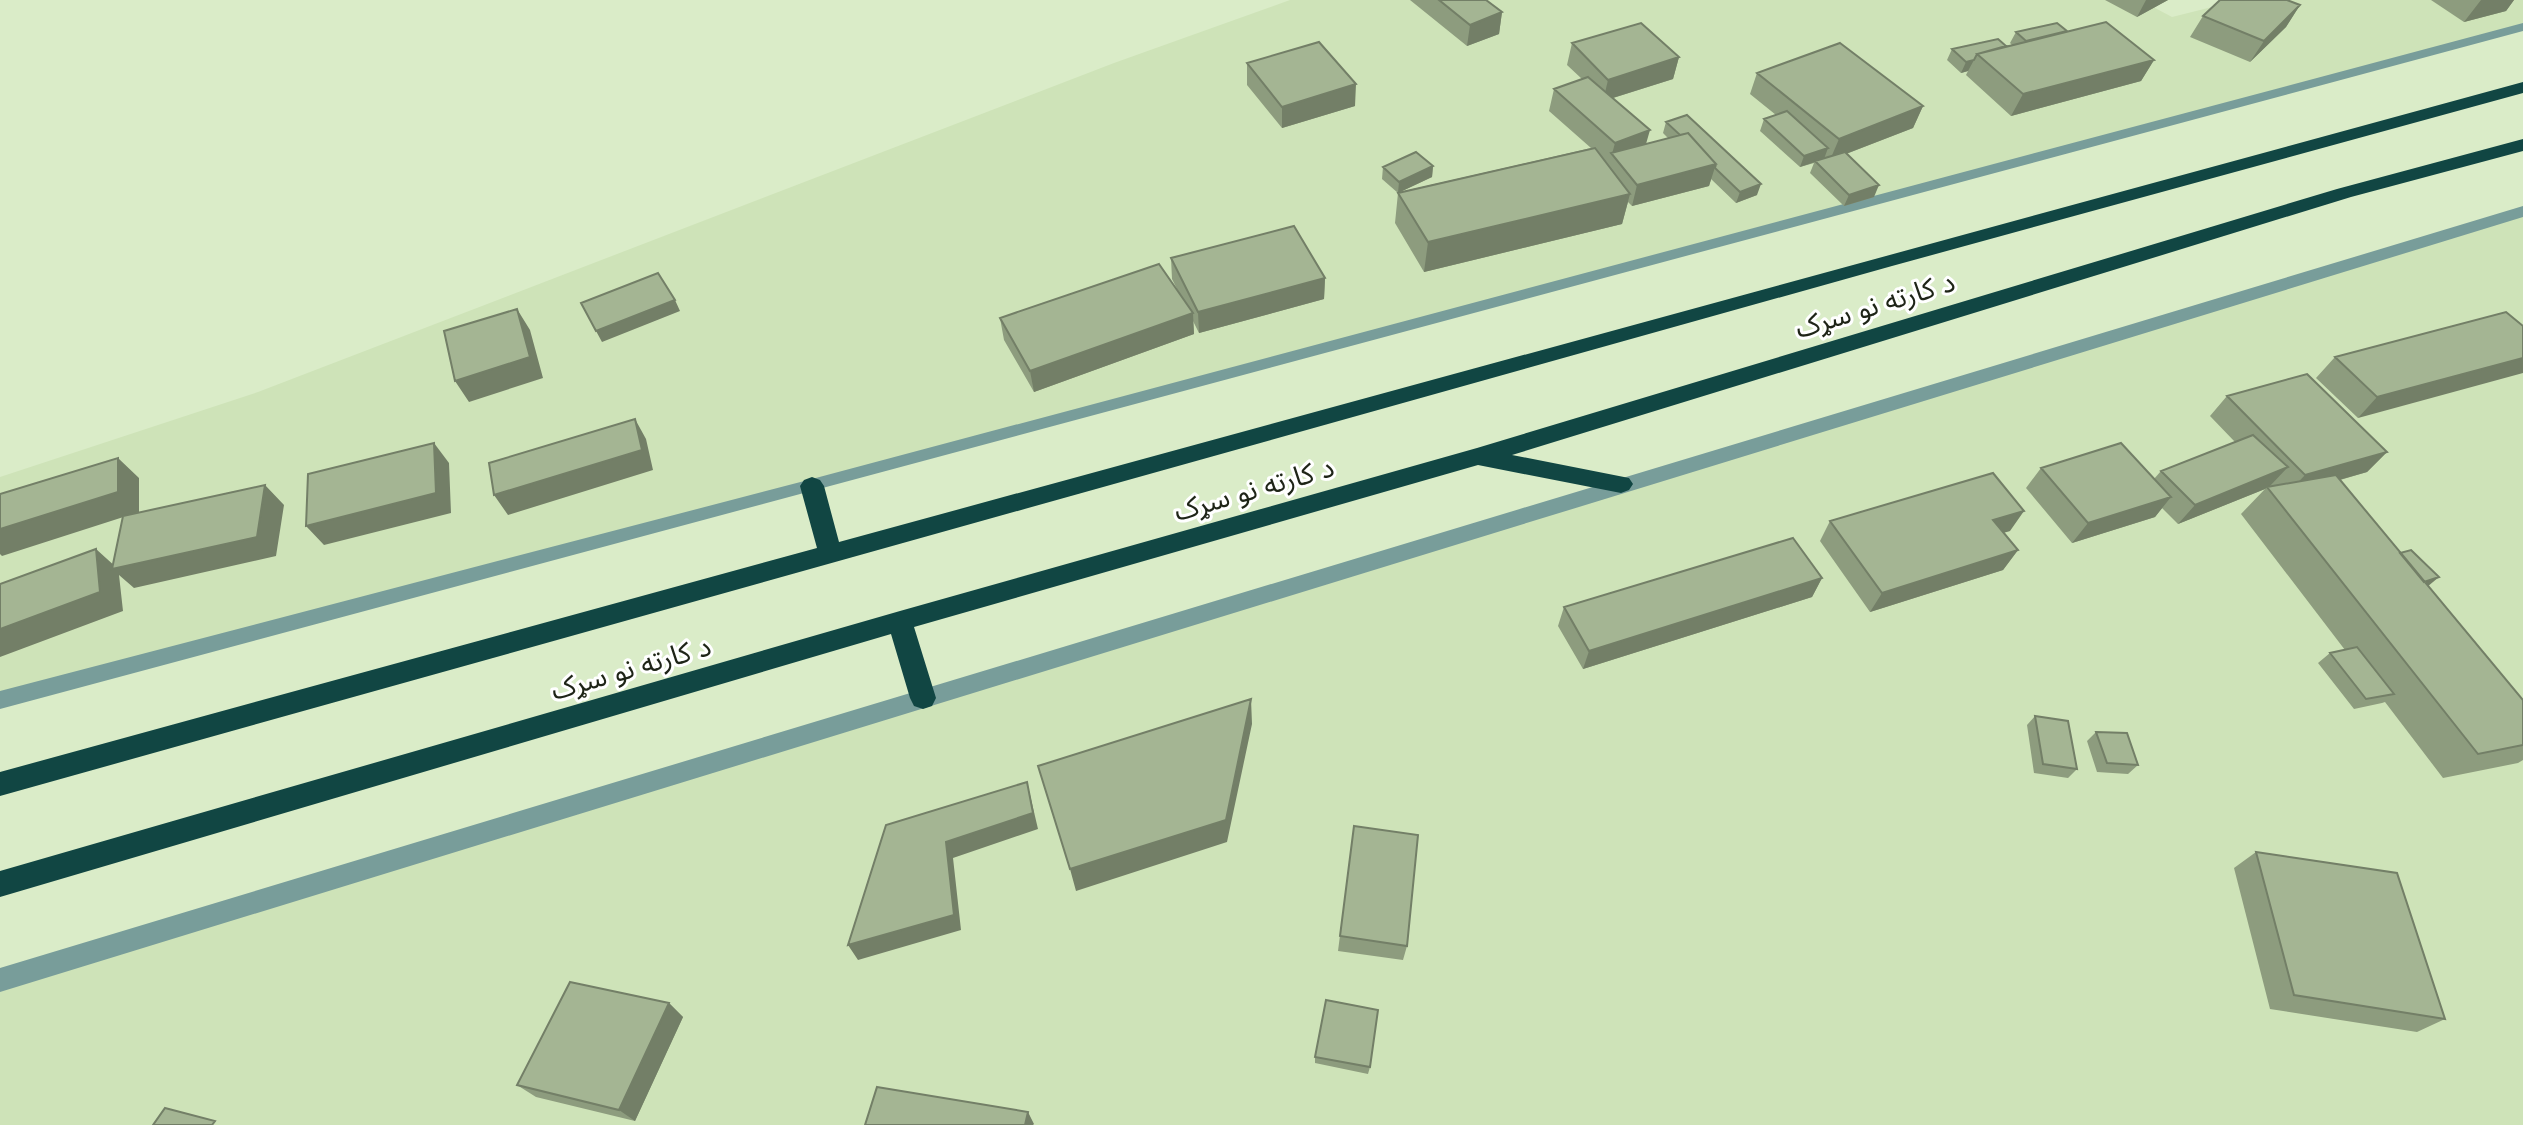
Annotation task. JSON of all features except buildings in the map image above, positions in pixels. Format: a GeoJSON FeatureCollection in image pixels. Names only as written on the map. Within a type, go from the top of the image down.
{"type":"FeatureCollection","features":[{"type":"Feature","properties":{"kind":"highway","name":"د کارته نو سړک"},"geometry":{"type":"LineString","coordinates":[[0,784],[831,556],[1932,246],[2523,87]]}},
{"type":"Feature","properties":{"kind":"highway","name":"د کارته نو سړک"},"geometry":{"type":"LineString","coordinates":[[0,884],[900,621],[1477,457],[2344,193],[2523,145]]}},
{"type":"Feature","properties":{"kind":"highway"},"geometry":{"type":"LineString","coordinates":[[1477,457],[1621,484]]}},
{"type":"Feature","properties":{"kind":"highway"},"geometry":{"type":"LineString","coordinates":[[812,486],[831,556]]}},
{"type":"Feature","properties":{"kind":"highway"},"geometry":{"type":"LineString","coordinates":[[900,621],[923,698]]}},
{"type":"Feature","properties":{"kind":"street"},"geometry":{"type":"LineString","coordinates":[[0,700],[812,486],[2523,27]]}},
{"type":"Feature","properties":{"kind":"street"},"geometry":{"type":"LineString","coordinates":[[0,980],[2523,211]]}},
{"type":"Feature","properties":{"kind":"shaded area"},"geometry":{"type":"Polygon","coordinates":[[[1290,0],[2140,0],[2172,17],[2240,0],[2523,0],[2523,27],[0,700],[0,477],[258,392],[1114,63],[1290,0]]]}},
{"type":"Feature","properties":{"kind":"shaded area"},"geometry":{"type":"Polygon","coordinates":[[[2523,211],[2523,1125],[0,1125],[0,980],[2523,211]]]}}]}
